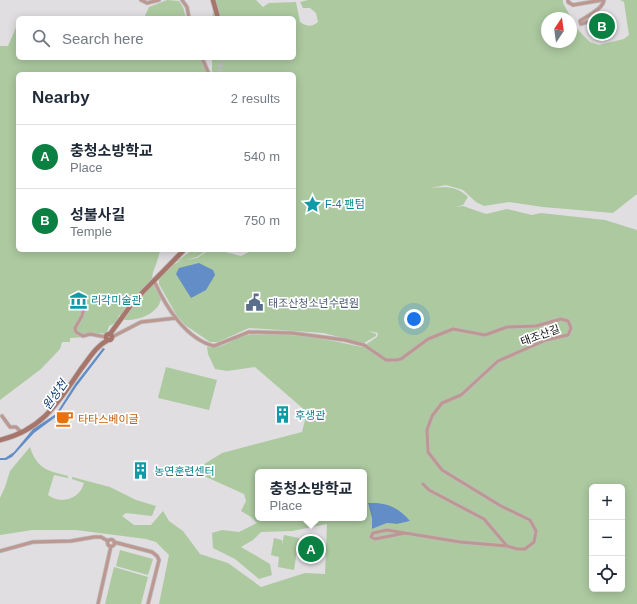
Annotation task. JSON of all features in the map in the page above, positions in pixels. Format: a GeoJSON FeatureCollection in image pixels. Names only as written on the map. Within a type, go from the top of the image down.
{"type":"FeatureCollection","features":[{"type":"Feature","properties":{"kind":"street"},"geometry":{"type":"LineString","coordinates":[[141,0],[146,3],[159,0]]}},
{"type":"Feature","properties":{"kind":"street"},"geometry":{"type":"LineString","coordinates":[[182,0],[187,8],[189,16]]}},
{"type":"Feature","properties":{"kind":"street"},"geometry":{"type":"LineString","coordinates":[[213,0],[217,16]]}},
{"type":"Feature","properties":{"kind":"street"},"geometry":{"type":"LineString","coordinates":[[568,0],[568,2],[573,5],[603,0],[604,3],[597,11],[580,21],[582,24],[593,20],[596,21],[600,25],[600,30]]}},
{"type":"Feature","properties":{"kind":"street"},"geometry":{"type":"LineString","coordinates":[[203,60],[208,72]]}},
{"type":"Feature","properties":{"kind":"street"},"geometry":{"type":"LineString","coordinates":[[0,440],[22,433],[50,413],[94,352],[109,337],[134,301],[182,252]]}},
{"type":"Feature","properties":{"kind":"street"},"geometry":{"type":"LineString","coordinates":[[85,304],[82,316],[75,328],[76,332],[83,336],[90,334],[109,337],[141,322],[176,318],[155,283]]}},
{"type":"Feature","properties":{"kind":"street","name":"태조산길"},"geometry":{"type":"LineString","coordinates":[[176,318],[194,335],[214,346],[249,332],[320,336],[364,345],[382,358],[391,360],[401,359],[428,339],[453,329],[485,335],[507,327],[536,326],[561,319],[568,322],[571,328],[568,335],[546,340],[504,357],[476,379],[461,395],[442,403],[432,416],[427,430],[428,452],[442,470],[502,506],[530,520],[535,526],[534,542],[525,549],[517,550],[507,546]]}},
{"type":"Feature","properties":{"kind":"street"},"geometry":{"type":"LineString","coordinates":[[2,416],[10,427],[16,427],[22,433]]}},
{"type":"Feature","properties":{"kind":"street"},"geometry":{"type":"LineString","coordinates":[[423,484],[429,490],[484,519],[507,546]]}},
{"type":"Feature","properties":{"kind":"street"},"geometry":{"type":"LineString","coordinates":[[405,533],[375,539],[371,537],[373,533],[387,530],[460,542],[507,546]]}},
{"type":"Feature","properties":{"kind":"street"},"geometry":{"type":"LineString","coordinates":[[0,551],[33,542],[72,541],[101,537],[108,541],[112,540],[114,542],[152,552],[159,560],[148,604]]}},
{"type":"Feature","properties":{"kind":"street"},"geometry":{"type":"LineString","coordinates":[[108,541],[110,546]]}},
{"type":"Feature","properties":{"kind":"street"},"geometry":{"type":"LineString","coordinates":[[98,604],[110,546],[114,542]]}},
{"type":"Feature","properties":{"kind":"green space"},"geometry":{"type":"Polygon","coordinates":[[[167,0],[179,1],[183,7],[185,16],[145,16],[149,7],[167,0]]]}},
{"type":"Feature","properties":{"kind":"green space"},"geometry":{"type":"Polygon","coordinates":[[[215,0],[256,0],[263,7],[269,3],[296,2],[300,22],[309,26],[318,22],[316,13],[310,8],[303,8],[300,2],[308,0],[563,0],[568,12],[541,12],[541,48],[577,48],[577,28],[590,42],[599,45],[624,39],[629,35],[624,2],[620,0],[637,0],[637,194],[613,213],[543,207],[509,202],[484,206],[476,202],[463,190],[446,185],[430,188],[441,187],[459,190],[468,197],[463,205],[455,207],[463,206],[486,214],[507,209],[532,215],[541,213],[605,220],[637,230],[637,604],[159,604],[169,555],[156,542],[146,539],[76,530],[32,530],[0,535],[0,498],[10,471],[30,447],[40,465],[49,470],[68,476],[68,478],[54,475],[48,495],[53,498],[64,500],[69,499],[79,493],[84,483],[72,479],[72,477],[110,487],[136,500],[156,506],[152,516],[126,513],[122,516],[134,525],[151,525],[163,511],[169,521],[183,531],[200,554],[228,563],[261,587],[305,573],[325,574],[327,524],[292,531],[261,532],[253,540],[241,547],[270,564],[272,575],[259,579],[235,559],[213,548],[212,533],[222,530],[239,532],[257,523],[241,511],[246,501],[244,494],[193,471],[222,453],[302,432],[307,412],[255,367],[227,371],[215,369],[208,354],[207,347],[218,347],[248,335],[276,334],[305,336],[362,347],[377,337],[378,333],[368,331],[376,334],[376,336],[364,343],[323,333],[249,328],[218,342],[210,342],[185,325],[177,316],[159,284],[159,276],[162,269],[181,261],[176,262],[189,252],[204,252],[197,257],[185,260],[197,258],[206,252],[225,252],[241,256],[249,252],[296,252],[296,72],[212,72],[212,60],[296,60],[296,16],[212,16],[215,0]],[[368,504],[373,518],[372,529],[387,523],[397,524],[410,521],[368,504]]]}},
{"type":"Feature","properties":{"kind":"green space"},"geometry":{"type":"Polygon","coordinates":[[[16,28],[16,60],[201,60],[206,72],[16,72],[16,252],[160,252],[152,278],[153,284],[161,299],[156,309],[147,316],[124,320],[121,315],[119,315],[117,322],[109,326],[106,335],[102,333],[92,333],[85,337],[70,338],[70,342],[62,342],[60,349],[41,369],[0,400],[0,46],[8,46],[16,28]]]}},
{"type":"Feature","properties":{"kind":"green space"},"geometry":{"type":"Polygon","coordinates":[[[166,367],[217,380],[209,410],[158,398],[166,367]]]}},
{"type":"Feature","properties":{"kind":"green space"},"geometry":{"type":"Polygon","coordinates":[[[284,535],[299,538],[294,570],[278,567],[279,557],[271,555],[274,538],[282,540],[282,545],[284,535]]]}},
{"type":"Feature","properties":{"kind":"green space"},"geometry":{"type":"Polygon","coordinates":[[[120,550],[153,559],[148,575],[116,566],[120,550]]]}},
{"type":"Feature","properties":{"kind":"green space"},"geometry":{"type":"Polygon","coordinates":[[[114,567],[148,577],[141,604],[105,604],[114,567]]]}},
{"type":"Feature","properties":{"kind":"water"},"geometry":{"type":"Polygon","coordinates":[[[199,263],[213,270],[215,275],[206,290],[191,298],[176,274],[179,268],[199,263]]]}},
{"type":"Feature","properties":{"kind":"water"},"geometry":{"type":"Polygon","coordinates":[[[103,348],[105,349],[76,387],[57,416],[34,433],[12,457],[6,460],[0,460],[0,458],[5,458],[14,452],[33,429],[56,414],[75,384],[103,348]]]}},
{"type":"Feature","properties":{"kind":"water"},"geometry":{"type":"Polygon","coordinates":[[[368,503],[381,503],[392,506],[410,521],[397,524],[387,523],[372,529],[372,518],[368,503]]]}},
{"type":"Feature","properties":{"kind":"tunnel"},"geometry":{"type":"LineString","coordinates":[[220,72],[221,60]]}},
{"type":"Feature","properties":{"kind":"place","name":"성불사길"},"geometry":{"type":"Point","coordinates":[602,26]}},
{"type":"Feature","properties":{"kind":"place","name":"F-4 팬텀"},"geometry":{"type":"Point","coordinates":[312,204]}},
{"type":"Feature","properties":{"kind":"place","name":"리각미술관"},"geometry":{"type":"Point","coordinates":[78,300]}},
{"type":"Feature","properties":{"kind":"place","name":"태조산청소년수련원"},"geometry":{"type":"Point","coordinates":[255,303]}},
{"type":"Feature","properties":{"kind":"place","name":"후생관"},"geometry":{"type":"Point","coordinates":[282,415]}},
{"type":"Feature","properties":{"kind":"place","name":"타타스베이글"},"geometry":{"type":"Point","coordinates":[65,419]}},
{"type":"Feature","properties":{"kind":"place","name":"농연훈련센터"},"geometry":{"type":"Point","coordinates":[141,471]}},
{"type":"Feature","properties":{"kind":"place","name":"충청소방학교"},"geometry":{"type":"Point","coordinates":[311,549]}},
{"type":"Feature","properties":{"kind":"water label","name":"원성천"},"geometry":{"type":"Point","coordinates":[55,395]}}]}
